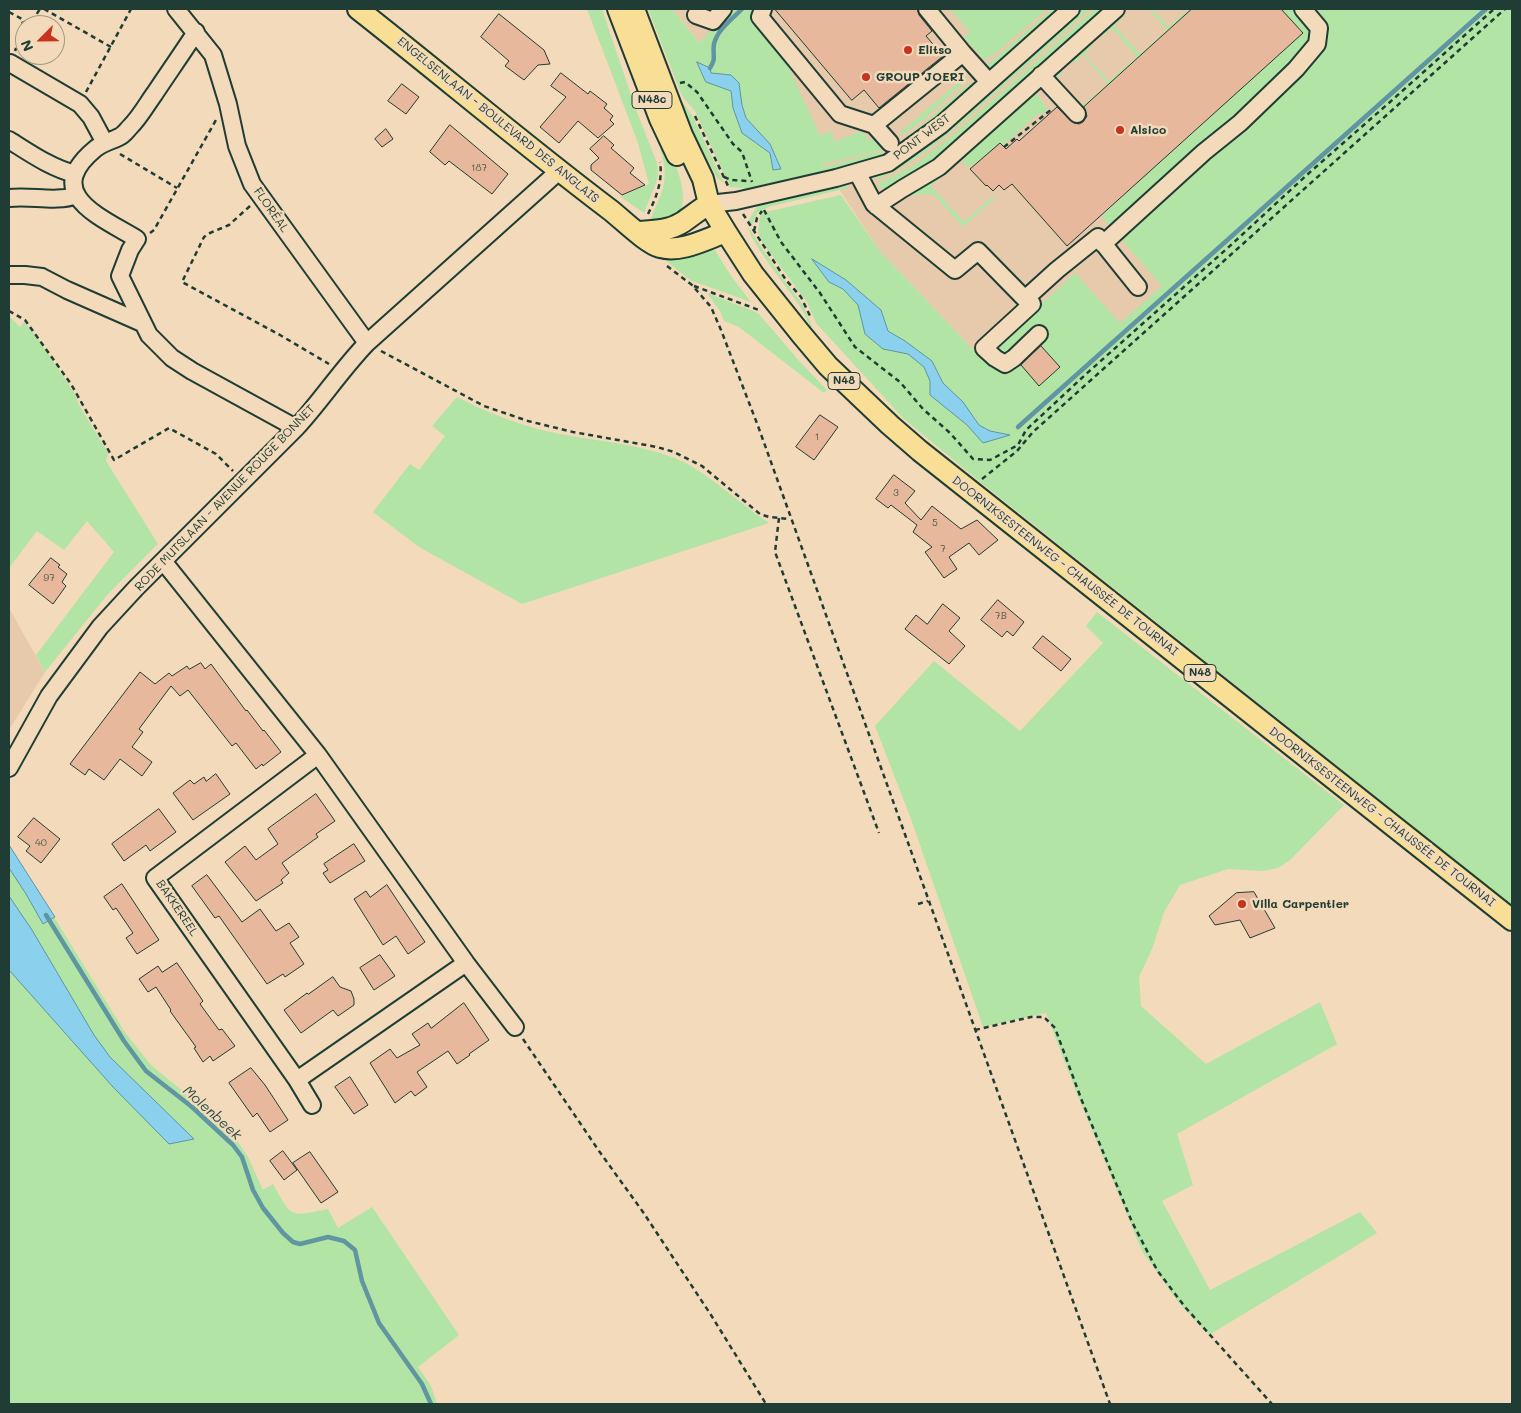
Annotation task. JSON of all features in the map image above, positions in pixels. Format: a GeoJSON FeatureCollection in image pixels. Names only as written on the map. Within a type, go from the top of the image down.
{"type":"FeatureCollection","features":[{"type":"Feature","properties":{"kind":"main road","name":"ENGELSENLAAN - BOULEVARD DES ANGLAIS"},"geometry":{"type":"LineString","coordinates":[[358,9],[559,171],[642,225],[650,244],[670,249],[687,246],[726,232]]}},
{"type":"Feature","properties":{"kind":"main road","name":"DOORNIKSESTEENWEG - CHAUSSÉE DE TOURNAI"},"geometry":{"type":"LineString","coordinates":[[618,9],[660,120],[693,188],[709,204],[753,274],[828,366],[908,441],[1512,920]]}},
{"type":"Feature","properties":{"kind":"main road","name":"DOORNIKSESTEENWEG - CHAUSSÉE DE TOURNAI"},"geometry":{"type":"LineString","coordinates":[[634,9],[682,135],[703,179],[709,204]]}},
{"type":"Feature","properties":{"kind":"main road"},"geometry":{"type":"LineString","coordinates":[[642,225],[671,228],[709,204]]}},
{"type":"Feature","properties":{"kind":"street","name":"FLORÉAL"},"geometry":{"type":"LineString","coordinates":[[176,9],[213,54],[228,104],[237,146],[252,184],[367,343]]}},
{"type":"Feature","properties":{"kind":"street"},"geometry":{"type":"LineString","coordinates":[[696,15],[713,21],[723,9]]}},
{"type":"Feature","properties":{"kind":"street"},"geometry":{"type":"LineString","coordinates":[[763,9],[760,17],[840,114],[874,125],[890,143]]}},
{"type":"Feature","properties":{"kind":"street"},"geometry":{"type":"LineString","coordinates":[[927,9],[989,82]]}},
{"type":"Feature","properties":{"kind":"street","name":"PONT WEST"},"geometry":{"type":"LineString","coordinates":[[709,204],[736,202],[888,163],[940,125],[1071,9]]}},
{"type":"Feature","properties":{"kind":"street"},"geometry":{"type":"LineString","coordinates":[[876,206],[939,167],[1116,9]]}},
{"type":"Feature","properties":{"kind":"street"},"geometry":{"type":"LineString","coordinates":[[1103,244],[1204,152],[1240,123],[1296,69],[1317,44],[1319,28],[1303,9]]}},
{"type":"Feature","properties":{"kind":"street"},"geometry":{"type":"LineString","coordinates":[[196,32],[137,120],[121,136],[98,147],[82,161],[73,180],[74,190],[82,203],[92,212],[137,239],[130,250],[120,276],[149,336],[172,358],[296,428]]}},
{"type":"Feature","properties":{"kind":"street"},"geometry":{"type":"LineString","coordinates":[[874,125],[963,53]]}},
{"type":"Feature","properties":{"kind":"street"},"geometry":{"type":"LineString","coordinates":[[10,63],[80,104],[91,117],[105,143]]}},
{"type":"Feature","properties":{"kind":"street"},"geometry":{"type":"LineString","coordinates":[[1041,76],[1077,114]]}},
{"type":"Feature","properties":{"kind":"street"},"geometry":{"type":"LineString","coordinates":[[9,140],[42,161],[63,171],[75,174]]}},
{"type":"Feature","properties":{"kind":"street","name":"RODE MUTSLAAN - AVENUE ROUGE BONNET"},"geometry":{"type":"LineString","coordinates":[[9,768],[50,696],[83,649],[118,608],[296,428],[367,343],[559,171]]}},
{"type":"Feature","properties":{"kind":"street"},"geometry":{"type":"LineString","coordinates":[[857,172],[876,206],[955,270],[978,251],[1024,299],[1098,237],[1138,287]]}},
{"type":"Feature","properties":{"kind":"street"},"geometry":{"type":"LineString","coordinates":[[9,198],[56,199],[68,198],[77,194]]}},
{"type":"Feature","properties":{"kind":"street"},"geometry":{"type":"LineString","coordinates":[[9,275],[42,277],[142,323]]}},
{"type":"Feature","properties":{"kind":"street"},"geometry":{"type":"LineString","coordinates":[[1027,297],[1032,304],[984,348],[994,358],[1005,364],[1040,334]]}},
{"type":"Feature","properties":{"kind":"street"},"geometry":{"type":"LineString","coordinates":[[163,561],[318,755],[466,963],[515,1027]]}},
{"type":"Feature","properties":{"kind":"street","name":"BAKKEREEL"},"geometry":{"type":"LineString","coordinates":[[312,1105],[297,1080],[155,878],[318,755]]}},
{"type":"Feature","properties":{"kind":"street"},"geometry":{"type":"LineString","coordinates":[[297,1080],[466,963]]}},
{"type":"Feature","properties":{"kind":"path"},"geometry":{"type":"LineString","coordinates":[[44,9],[111,47]]}},
{"type":"Feature","properties":{"kind":"path"},"geometry":{"type":"LineString","coordinates":[[80,104],[131,9]]}},
{"type":"Feature","properties":{"kind":"path"},"geometry":{"type":"LineString","coordinates":[[979,481],[1017,451],[1033,432],[1505,9]]}},
{"type":"Feature","properties":{"kind":"path"},"geometry":{"type":"LineString","coordinates":[[10,63],[15,50]]}},
{"type":"Feature","properties":{"kind":"path"},"geometry":{"type":"LineString","coordinates":[[674,83],[685,82],[697,92],[733,144],[742,152],[757,196]]}},
{"type":"Feature","properties":{"kind":"path"},"geometry":{"type":"LineString","coordinates":[[137,239],[154,230],[220,112],[228,104]]}},
{"type":"Feature","properties":{"kind":"path"},"geometry":{"type":"LineString","coordinates":[[1004,147],[1056,105]]}},
{"type":"Feature","properties":{"kind":"path"},"geometry":{"type":"LineString","coordinates":[[105,143],[177,188]]}},
{"type":"Feature","properties":{"kind":"path"},"geometry":{"type":"LineString","coordinates":[[642,225],[661,181],[662,170],[658,154]]}},
{"type":"Feature","properties":{"kind":"path"},"geometry":{"type":"LineString","coordinates":[[261,196],[229,225],[210,233],[204,238],[182,282],[280,335],[340,373]]}},
{"type":"Feature","properties":{"kind":"path"},"geometry":{"type":"LineString","coordinates":[[736,202],[775,264],[801,297],[813,323]]}},
{"type":"Feature","properties":{"kind":"path"},"geometry":{"type":"LineString","coordinates":[[759,309],[692,285],[711,307],[722,330],[758,426],[1110,1404]]}},
{"type":"Feature","properties":{"kind":"path"},"geometry":{"type":"LineString","coordinates":[[9,311],[25,320],[71,384],[114,460],[169,428],[216,454],[243,481]]}},
{"type":"Feature","properties":{"kind":"path"},"geometry":{"type":"LineString","coordinates":[[367,343],[484,406],[573,432],[657,446],[674,452],[702,466],[760,514],[790,519]]}},
{"type":"Feature","properties":{"kind":"path"},"geometry":{"type":"LineString","coordinates":[[778,518],[775,552],[879,833]]}},
{"type":"Feature","properties":{"kind":"path"},"geometry":{"type":"LineString","coordinates":[[918,904],[928,901]]}},
{"type":"Feature","properties":{"kind":"path"},"geometry":{"type":"LineString","coordinates":[[975,1030],[1031,1017],[1044,1017],[1055,1028],[1082,1101],[1132,1222],[1157,1270],[1185,1307],[1272,1404]]}},
{"type":"Feature","properties":{"kind":"path"},"geometry":{"type":"LineString","coordinates":[[515,1027],[648,1220],[711,1315],[766,1404]]}},
{"type":"Feature","properties":{"kind":"shaded area"},"geometry":{"type":"Polygon","coordinates":[[[672,9],[747,9],[707,51],[672,9]]]}},
{"type":"Feature","properties":{"kind":"shaded area"},"geometry":{"type":"Polygon","coordinates":[[[752,9],[1479,9],[1121,335],[991,361],[978,355],[879,250],[819,159],[752,9]]]}},
{"type":"Feature","properties":{"kind":"shaded area"},"geometry":{"type":"Polygon","coordinates":[[[9,608],[45,672],[9,730],[9,608]]]}},
{"type":"Feature","properties":{"kind":"green space"},"geometry":{"type":"Polygon","coordinates":[[[587,9],[602,9],[635,107],[657,163],[658,174],[656,183],[644,213],[621,197],[649,184],[638,143],[587,9]]]}},
{"type":"Feature","properties":{"kind":"green space"},"geometry":{"type":"Polygon","coordinates":[[[648,9],[672,9],[700,43],[707,34],[736,9],[752,9],[764,37],[787,64],[820,136],[831,131],[835,142],[861,131],[869,140],[874,138],[881,149],[822,164],[824,167],[881,151],[884,154],[873,160],[752,189],[730,187],[695,111],[682,96],[648,9]]]}},
{"type":"Feature","properties":{"kind":"green space"},"geometry":{"type":"Polygon","coordinates":[[[950,9],[1047,9],[985,60],[964,38],[970,32],[950,9]]]}},
{"type":"Feature","properties":{"kind":"green space"},"geometry":{"type":"Polygon","coordinates":[[[1052,9],[1059,9],[991,68],[987,65],[1052,9]]]}},
{"type":"Feature","properties":{"kind":"green space"},"geometry":{"type":"Polygon","coordinates":[[[1083,9],[1090,9],[952,131],[909,163],[877,180],[876,175],[919,152],[943,134],[1083,9]]]}},
{"type":"Feature","properties":{"kind":"green space"},"geometry":{"type":"Polygon","coordinates":[[[1095,9],[1111,9],[936,163],[887,191],[879,187],[878,184],[916,164],[959,130],[1095,9]]]}},
{"type":"Feature","properties":{"kind":"green space"},"geometry":{"type":"Polygon","coordinates":[[[1149,9],[1152,9],[1169,27],[1189,9],[1192,9],[1079,113],[1050,79],[1059,70],[1062,74],[1054,80],[1080,108],[1108,84],[1083,55],[1074,63],[1072,59],[1089,42],[1092,46],[1084,54],[1109,81],[1137,57],[1112,28],[1104,35],[1101,30],[1118,17],[1121,19],[1114,25],[1140,54],[1167,30],[1149,9]]]}},
{"type":"Feature","properties":{"kind":"green space"},"geometry":{"type":"Polygon","coordinates":[[[1281,9],[1512,9],[1512,905],[979,481],[904,419],[816,323],[807,302],[762,242],[758,232],[760,216],[764,211],[841,195],[879,250],[978,355],[991,361],[993,348],[1075,273],[1120,323],[1162,286],[1101,216],[1303,33],[1281,9]]]}},
{"type":"Feature","properties":{"kind":"green space"},"geometry":{"type":"Polygon","coordinates":[[[965,77],[968,79],[922,121],[902,135],[900,132],[965,77]]]}},
{"type":"Feature","properties":{"kind":"green space"},"geometry":{"type":"Polygon","coordinates":[[[971,82],[973,85],[918,134],[908,140],[904,138],[920,127],[971,82]]]}},
{"type":"Feature","properties":{"kind":"green space"},"geometry":{"type":"Polygon","coordinates":[[[1035,92],[1048,109],[1041,115],[1039,113],[1003,146],[1000,143],[976,164],[974,163],[969,168],[961,160],[950,168],[949,165],[1035,92]]]}},
{"type":"Feature","properties":{"kind":"green space"},"geometry":{"type":"Polygon","coordinates":[[[677,95],[692,115],[724,183],[717,178],[683,112],[677,95]]]}},
{"type":"Feature","properties":{"kind":"green space"},"geometry":{"type":"Polygon","coordinates":[[[643,100],[673,159],[680,177],[683,194],[682,207],[675,216],[649,224],[661,193],[665,174],[662,153],[643,100]]]}},
{"type":"Feature","properties":{"kind":"green space"},"geometry":{"type":"Polygon","coordinates":[[[936,176],[939,179],[931,186],[964,222],[993,196],[995,198],[963,227],[934,195],[905,196],[936,176]]]}},
{"type":"Feature","properties":{"kind":"green space"},"geometry":{"type":"Polygon","coordinates":[[[843,184],[848,186],[848,188],[768,207],[757,213],[752,225],[749,220],[756,208],[764,202],[843,184]]]}},
{"type":"Feature","properties":{"kind":"green space"},"geometry":{"type":"Polygon","coordinates":[[[748,227],[803,305],[812,326],[811,329],[802,310],[763,255],[750,234],[748,227]]]}},
{"type":"Feature","properties":{"kind":"green space"},"geometry":{"type":"Polygon","coordinates":[[[705,249],[715,250],[731,276],[751,302],[690,280],[664,259],[667,255],[705,249]]]}},
{"type":"Feature","properties":{"kind":"green space"},"geometry":{"type":"Polygon","coordinates":[[[707,293],[758,313],[827,390],[824,393],[739,327],[724,321],[720,311],[707,293]]]}},
{"type":"Feature","properties":{"kind":"green space"},"geometry":{"type":"Polygon","coordinates":[[[9,316],[20,327],[24,322],[38,339],[75,394],[79,405],[108,453],[106,461],[158,544],[107,595],[45,672],[36,655],[114,552],[87,521],[64,550],[37,531],[9,568],[9,316]]]}},
{"type":"Feature","properties":{"kind":"green space"},"geometry":{"type":"Polygon","coordinates":[[[457,397],[482,409],[533,428],[631,446],[672,457],[696,469],[769,523],[522,604],[419,547],[373,512],[410,464],[419,470],[445,436],[432,426],[457,397]]]}},
{"type":"Feature","properties":{"kind":"green space"},"geometry":{"type":"Polygon","coordinates":[[[1097,612],[1344,805],[1290,860],[1278,868],[1263,871],[1228,869],[1180,885],[1164,912],[1152,949],[1139,977],[1141,1006],[1206,1064],[1320,1002],[1337,1044],[1177,1134],[1193,1185],[1162,1201],[1210,1290],[1360,1212],[1377,1233],[1209,1335],[1178,1302],[1142,1251],[1077,1094],[1046,1013],[983,1027],[911,819],[875,726],[934,661],[1020,731],[1103,643],[1086,626],[1097,612]]]}},
{"type":"Feature","properties":{"kind":"green space"},"geometry":{"type":"Polygon","coordinates":[[[9,844],[126,1034],[151,1065],[229,1129],[248,1157],[263,1190],[273,1184],[288,1209],[298,1214],[328,1209],[338,1228],[372,1207],[459,1335],[418,1367],[431,1386],[437,1404],[9,1404],[9,844]]]}},
{"type":"Feature","properties":{"kind":"water"},"geometry":{"type":"Polygon","coordinates":[[[697,62],[710,68],[711,73],[731,75],[739,83],[746,118],[770,144],[781,169],[773,170],[770,153],[742,133],[733,108],[731,91],[706,82],[697,62]]]}},
{"type":"Feature","properties":{"kind":"water"},"geometry":{"type":"Polygon","coordinates":[[[812,259],[846,280],[881,310],[888,331],[932,361],[943,383],[963,402],[979,425],[990,431],[1010,435],[983,443],[967,425],[930,395],[930,381],[924,367],[908,354],[883,349],[865,334],[858,305],[843,289],[829,282],[812,259]]]}},
{"type":"Feature","properties":{"kind":"water"},"geometry":{"type":"Polygon","coordinates":[[[9,845],[55,917],[43,924],[9,868],[9,845]]]}},
{"type":"Feature","properties":{"kind":"water"},"geometry":{"type":"Polygon","coordinates":[[[9,896],[32,930],[94,1035],[110,1057],[194,1139],[169,1144],[113,1087],[9,970],[9,896]]]}},
{"type":"Feature","properties":{"kind":"building"},"geometry":{"type":"Polygon","coordinates":[[[775,9],[917,9],[919,15],[932,31],[926,36],[943,56],[879,108],[864,90],[852,100],[775,9]]]}},
{"type":"Feature","properties":{"kind":"building"},"geometry":{"type":"Polygon","coordinates":[[[1192,9],[1281,9],[1303,33],[1067,246],[1012,184],[1004,190],[999,185],[993,191],[970,169],[1000,143],[1006,149],[1017,139],[1019,141],[1057,107],[1074,123],[1079,124],[1083,122],[1087,116],[1084,107],[1192,9]]]}},
{"type":"Feature","properties":{"kind":"building"},"geometry":{"type":"Polygon","coordinates":[[[499,14],[544,50],[550,64],[538,65],[524,80],[505,66],[509,61],[481,37],[499,14]]]}},
{"type":"Feature","properties":{"kind":"building"},"geometry":{"type":"Polygon","coordinates":[[[561,73],[588,94],[590,91],[607,104],[604,108],[613,116],[610,120],[614,124],[598,138],[578,121],[559,143],[540,127],[566,97],[551,86],[561,73]]]}},
{"type":"Feature","properties":{"kind":"building"},"geometry":{"type":"Polygon","coordinates":[[[402,84],[419,97],[406,114],[388,101],[402,84]]]}},
{"type":"Feature","properties":{"kind":"building"},"geometry":{"type":"Polygon","coordinates":[[[450,125],[508,174],[492,194],[449,161],[445,165],[430,152],[450,125]]]}},
{"type":"Feature","properties":{"kind":"building"},"geometry":{"type":"Polygon","coordinates":[[[386,129],[393,139],[382,147],[375,139],[386,129]]]}},
{"type":"Feature","properties":{"kind":"building"},"geometry":{"type":"Polygon","coordinates":[[[604,136],[614,145],[611,148],[634,168],[630,173],[645,185],[622,195],[591,170],[591,165],[599,158],[590,149],[604,136]]]}},
{"type":"Feature","properties":{"kind":"building"},"geometry":{"type":"Polygon","coordinates":[[[1041,346],[1060,367],[1039,386],[1021,365],[1041,346]]]}},
{"type":"Feature","properties":{"kind":"building"},"geometry":{"type":"Polygon","coordinates":[[[820,415],[838,427],[814,460],[796,447],[820,415]]]}},
{"type":"Feature","properties":{"kind":"building"},"geometry":{"type":"Polygon","coordinates":[[[894,475],[915,491],[905,503],[921,520],[932,506],[961,529],[977,520],[998,540],[979,555],[969,543],[949,557],[957,569],[944,578],[925,552],[932,547],[913,532],[917,525],[891,505],[888,508],[876,499],[894,475]]]}},
{"type":"Feature","properties":{"kind":"building"},"geometry":{"type":"Polygon","coordinates":[[[51,558],[67,574],[62,582],[66,586],[53,604],[29,585],[51,558]]]}},
{"type":"Feature","properties":{"kind":"building"},"geometry":{"type":"Polygon","coordinates":[[[998,600],[1024,622],[1013,636],[1007,631],[1002,637],[981,620],[998,600]]]}},
{"type":"Feature","properties":{"kind":"building"},"geometry":{"type":"Polygon","coordinates":[[[943,604],[960,618],[949,631],[965,646],[949,664],[905,629],[916,615],[927,624],[943,604]]]}},
{"type":"Feature","properties":{"kind":"building"},"geometry":{"type":"Polygon","coordinates":[[[1043,636],[1071,659],[1061,671],[1033,648],[1043,636]]]}},
{"type":"Feature","properties":{"kind":"building"},"geometry":{"type":"Polygon","coordinates":[[[201,663],[205,669],[211,664],[246,711],[281,752],[256,769],[236,743],[232,746],[188,690],[180,696],[171,686],[139,729],[143,732],[132,747],[152,762],[142,776],[120,759],[104,780],[89,769],[85,775],[70,764],[140,672],[155,684],[169,673],[172,676],[187,666],[189,669],[201,663]]]}},
{"type":"Feature","properties":{"kind":"building"},"geometry":{"type":"Polygon","coordinates":[[[216,774],[230,794],[193,820],[173,793],[190,780],[194,784],[204,777],[206,781],[216,774]]]}},
{"type":"Feature","properties":{"kind":"building"},"geometry":{"type":"Polygon","coordinates":[[[316,794],[335,821],[316,834],[318,837],[282,863],[289,873],[281,880],[283,883],[256,901],[225,862],[245,846],[256,860],[278,844],[268,829],[316,794]]]}},
{"type":"Feature","properties":{"kind":"building"},"geometry":{"type":"Polygon","coordinates":[[[159,809],[176,832],[150,851],[146,845],[124,861],[112,844],[159,809]]]}},
{"type":"Feature","properties":{"kind":"building"},"geometry":{"type":"Polygon","coordinates":[[[34,818],[60,839],[41,863],[26,851],[30,846],[18,837],[34,818]]]}},
{"type":"Feature","properties":{"kind":"building"},"geometry":{"type":"Polygon","coordinates":[[[354,844],[365,861],[330,883],[323,873],[328,870],[324,864],[354,844]]]}},
{"type":"Feature","properties":{"kind":"building"},"geometry":{"type":"Polygon","coordinates":[[[207,875],[242,922],[260,909],[276,931],[289,923],[299,937],[290,943],[304,964],[285,977],[283,974],[267,984],[219,916],[215,918],[192,886],[207,875]]]}},
{"type":"Feature","properties":{"kind":"building"},"geometry":{"type":"Polygon","coordinates":[[[122,884],[159,940],[137,954],[126,938],[133,933],[116,908],[113,910],[104,897],[122,884]]]}},
{"type":"Feature","properties":{"kind":"building"},"geometry":{"type":"Polygon","coordinates":[[[387,885],[425,942],[408,954],[396,936],[383,945],[354,899],[366,891],[370,897],[387,885]]]}},
{"type":"Feature","properties":{"kind":"building","name":"Villa Carpentier"},"geometry":{"type":"Polygon","coordinates":[[[1254,892],[1275,928],[1250,938],[1240,920],[1215,925],[1209,916],[1236,893],[1254,892]]]}},
{"type":"Feature","properties":{"kind":"building"},"geometry":{"type":"Polygon","coordinates":[[[380,955],[395,976],[374,990],[360,968],[380,955]]]}},
{"type":"Feature","properties":{"kind":"building"},"geometry":{"type":"Polygon","coordinates":[[[177,963],[203,1001],[200,1004],[219,1030],[222,1029],[235,1046],[213,1061],[210,1056],[203,1062],[194,1048],[196,1047],[170,1011],[156,987],[148,992],[139,979],[158,966],[162,972],[177,963]]]}},
{"type":"Feature","properties":{"kind":"building"},"geometry":{"type":"Polygon","coordinates":[[[333,977],[340,987],[351,991],[354,1005],[338,1016],[333,1010],[301,1033],[284,1010],[333,977]]]}},
{"type":"Feature","properties":{"kind":"building"},"geometry":{"type":"Polygon","coordinates":[[[464,1003],[489,1040],[457,1064],[448,1051],[417,1072],[427,1087],[415,1096],[411,1091],[395,1103],[370,1063],[390,1049],[397,1058],[420,1045],[412,1034],[428,1023],[431,1028],[464,1003]]]}},
{"type":"Feature","properties":{"kind":"building"},"geometry":{"type":"Polygon","coordinates":[[[251,1068],[265,1085],[288,1120],[270,1132],[257,1113],[253,1117],[229,1083],[251,1068]]]}},
{"type":"Feature","properties":{"kind":"building"},"geometry":{"type":"Polygon","coordinates":[[[350,1077],[368,1105],[354,1114],[335,1087],[350,1077]]]}},
{"type":"Feature","properties":{"kind":"building"},"geometry":{"type":"Polygon","coordinates":[[[283,1151],[297,1170],[284,1180],[270,1161],[283,1151]]]}},
{"type":"Feature","properties":{"kind":"building"},"geometry":{"type":"Polygon","coordinates":[[[310,1152],[338,1192],[321,1203],[293,1163],[310,1152]]]}},
{"type":"Feature","properties":{"kind":"waterway"},"geometry":{"type":"LineString","coordinates":[[710,68],[714,58],[714,44],[718,34],[742,9]]}},
{"type":"Feature","properties":{"kind":"waterway"},"geometry":{"type":"LineString","coordinates":[[1018,427],[1486,9]]}},
{"type":"Feature","properties":{"kind":"waterway","name":"Molenbeek"},"geometry":{"type":"LineString","coordinates":[[46,915],[124,1041],[146,1071],[192,1107],[233,1145],[242,1157],[253,1190],[263,1208],[283,1233],[293,1242],[300,1244],[328,1237],[344,1241],[355,1250],[362,1281],[379,1323],[422,1384],[431,1404]]}},
{"type":"Feature","properties":{"kind":"place","name":"Elitso"},"geometry":{"type":"Point","coordinates":[908,50]}},
{"type":"Feature","properties":{"kind":"place","name":"GROUP JOERI"},"geometry":{"type":"Point","coordinates":[866,77]}},
{"type":"Feature","properties":{"kind":"place","name":"Alsico"},"geometry":{"type":"Point","coordinates":[1120,130]}},
{"type":"Feature","properties":{"kind":"place","name":"Villa Carpentier"},"geometry":{"type":"Point","coordinates":[1242,904]}}]}
